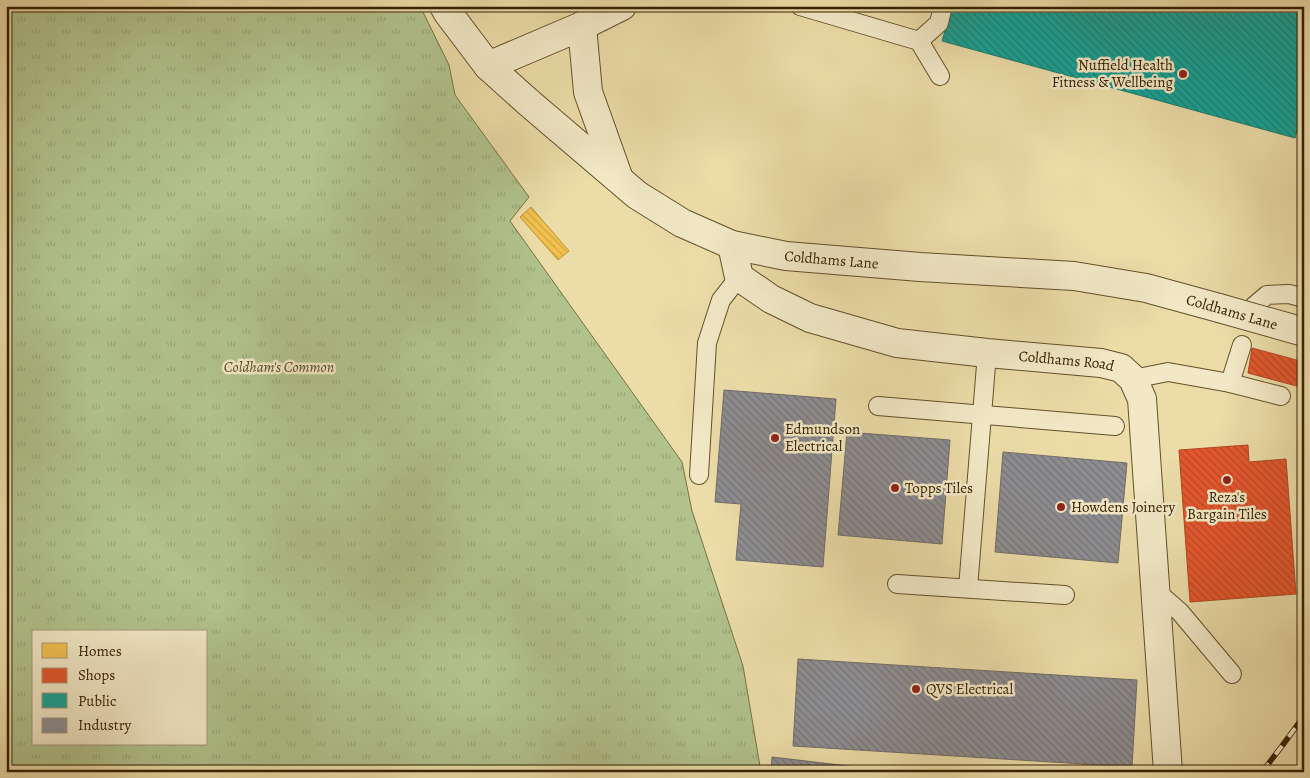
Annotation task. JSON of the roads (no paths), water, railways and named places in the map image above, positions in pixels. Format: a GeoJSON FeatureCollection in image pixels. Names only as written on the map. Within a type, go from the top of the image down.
{"type":"FeatureCollection","features":[{"type":"Feature","properties":{"kind":"street","name":"Coldhams Lane"},"geometry":{"type":"LineString","coordinates":[[444,6],[488,66],[637,195],[682,223],[732,245],[786,256],[920,267],[1074,276],[1146,288],[1304,332]]}},
{"type":"Feature","properties":{"kind":"street"},"geometry":{"type":"LineString","coordinates":[[488,66],[582,26],[622,6]]}},
{"type":"Feature","properties":{"kind":"street"},"geometry":{"type":"LineString","coordinates":[[582,26],[588,92],[618,178]]}},
{"type":"Feature","properties":{"kind":"street"},"geometry":{"type":"LineString","coordinates":[[732,245],[739,277]]}},
{"type":"Feature","properties":{"kind":"street","name":"Coldhams Road"},"geometry":{"type":"LineString","coordinates":[[739,277],[771,299],[810,318],[898,343],[1101,363],[1121,368],[1133,378],[1142,400],[1168,772]]}},
{"type":"Feature","properties":{"kind":"lane"},"geometry":{"type":"LineString","coordinates":[[800,6],[919,41],[940,76]]}},
{"type":"Feature","properties":{"kind":"lane"},"geometry":{"type":"LineString","coordinates":[[919,41],[939,23],[943,6]]}},
{"type":"Feature","properties":{"kind":"lane"},"geometry":{"type":"LineString","coordinates":[[699,475],[707,343],[721,300],[739,277]]}},
{"type":"Feature","properties":{"kind":"lane"},"geometry":{"type":"LineString","coordinates":[[1254,306],[1267,294],[1289,294],[1304,298]]}},
{"type":"Feature","properties":{"kind":"lane"},"geometry":{"type":"LineString","coordinates":[[1230,383],[1242,345]]}},
{"type":"Feature","properties":{"kind":"lane"},"geometry":{"type":"LineString","coordinates":[[968,588],[987,353]]}},
{"type":"Feature","properties":{"kind":"lane"},"geometry":{"type":"LineString","coordinates":[[1133,378],[1168,372],[1230,383],[1282,396]]}},
{"type":"Feature","properties":{"kind":"lane"},"geometry":{"type":"LineString","coordinates":[[878,406],[1115,426]]}},
{"type":"Feature","properties":{"kind":"lane"},"geometry":{"type":"LineString","coordinates":[[897,584],[1065,595]]}},
{"type":"Feature","properties":{"kind":"lane"},"geometry":{"type":"LineString","coordinates":[[1156,591],[1180,612],[1232,674]]}},
{"type":"Feature","properties":{"kind":"railway"},"geometry":{"type":"LineString","coordinates":[[1262,772],[1304,716]]}},
{"type":"Feature","properties":{"kind":"place","name":"Nuffield Health Fitness & Wellbeing"},"geometry":{"type":"Point","coordinates":[1183,74]}},
{"type":"Feature","properties":{"kind":"place","name":"Edmundson Electrical"},"geometry":{"type":"Point","coordinates":[775,438]}},
{"type":"Feature","properties":{"kind":"place","name":"Reza's Bargain Tiles"},"geometry":{"type":"Point","coordinates":[1227,480]}},
{"type":"Feature","properties":{"kind":"place","name":"Topps Tiles"},"geometry":{"type":"Point","coordinates":[895,488]}},
{"type":"Feature","properties":{"kind":"place","name":"Howdens Joinery"},"geometry":{"type":"Point","coordinates":[1061,507]}},
{"type":"Feature","properties":{"kind":"place","name":"QVS Electrical"},"geometry":{"type":"Point","coordinates":[916,689]}},
{"type":"Feature","properties":{"kind":"park label","name":"Coldham's Common"},"geometry":{"type":"Point","coordinates":[279,367]}}]}
